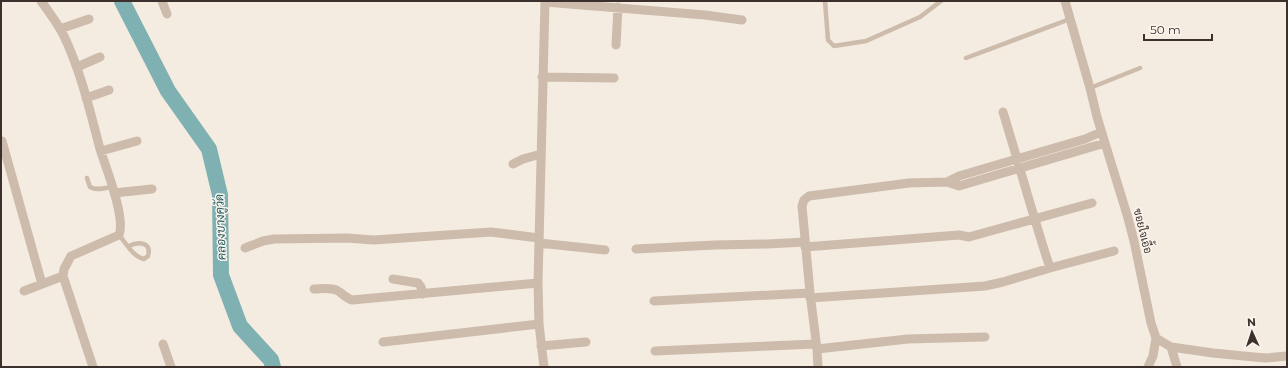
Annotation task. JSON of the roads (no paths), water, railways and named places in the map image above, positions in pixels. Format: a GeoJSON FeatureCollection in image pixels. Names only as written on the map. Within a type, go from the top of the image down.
{"type":"FeatureCollection","features":[{"type":"Feature","properties":{"kind":"street"},"geometry":{"type":"LineString","coordinates":[[41,1],[60,29],[77,66],[113,190],[121,227],[119,234],[71,256],[64,269],[63,276],[93,367]]}},
{"type":"Feature","properties":{"kind":"street"},"geometry":{"type":"LineString","coordinates":[[162,1],[167,14]]}},
{"type":"Feature","properties":{"kind":"street","name":"ซอยใจเอื้อ"},"geometry":{"type":"LineString","coordinates":[[1066,1],[1097,116],[1134,241],[1151,323],[1156,338]]}},
{"type":"Feature","properties":{"kind":"street"},"geometry":{"type":"LineString","coordinates":[[544,367],[539,324],[538,283],[545,2],[618,7],[742,20]]}},
{"type":"Feature","properties":{"kind":"street"},"geometry":{"type":"LineString","coordinates":[[616,45],[618,7]]}},
{"type":"Feature","properties":{"kind":"street"},"geometry":{"type":"LineString","coordinates":[[60,29],[89,19]]}},
{"type":"Feature","properties":{"kind":"street"},"geometry":{"type":"LineString","coordinates":[[77,66],[100,57]]}},
{"type":"Feature","properties":{"kind":"street"},"geometry":{"type":"LineString","coordinates":[[542,77],[614,78]]}},
{"type":"Feature","properties":{"kind":"street"},"geometry":{"type":"LineString","coordinates":[[86,98],[109,90]]}},
{"type":"Feature","properties":{"kind":"street"},"geometry":{"type":"LineString","coordinates":[[1003,112],[1050,268]]}},
{"type":"Feature","properties":{"kind":"street"},"geometry":{"type":"LineString","coordinates":[[948,182],[958,176],[1085,139],[1102,132]]}},
{"type":"Feature","properties":{"kind":"street"},"geometry":{"type":"LineString","coordinates":[[2,141],[42,284]]}},
{"type":"Feature","properties":{"kind":"street"},"geometry":{"type":"LineString","coordinates":[[101,151],[137,141]]}},
{"type":"Feature","properties":{"kind":"street"},"geometry":{"type":"LineString","coordinates":[[818,367],[802,206],[804,200],[809,196],[909,183],[948,182],[959,186],[1106,143]]}},
{"type":"Feature","properties":{"kind":"street"},"geometry":{"type":"LineString","coordinates":[[513,164],[523,159],[541,154]]}},
{"type":"Feature","properties":{"kind":"street"},"geometry":{"type":"LineString","coordinates":[[113,190],[152,189]]}},
{"type":"Feature","properties":{"kind":"street"},"geometry":{"type":"LineString","coordinates":[[636,249],[715,245],[805,244],[959,235],[969,237],[1092,203]]}},
{"type":"Feature","properties":{"kind":"street"},"geometry":{"type":"LineString","coordinates":[[245,248],[263,241],[274,239],[347,238],[374,240],[491,232],[605,250]]}},
{"type":"Feature","properties":{"kind":"street"},"geometry":{"type":"LineString","coordinates":[[654,301],[985,286],[1114,251]]}},
{"type":"Feature","properties":{"kind":"street"},"geometry":{"type":"LineString","coordinates":[[24,291],[63,276]]}},
{"type":"Feature","properties":{"kind":"street"},"geometry":{"type":"LineString","coordinates":[[393,279],[418,283],[423,294]]}},
{"type":"Feature","properties":{"kind":"street"},"geometry":{"type":"LineString","coordinates":[[314,289],[334,289],[347,299],[352,300],[538,283]]}},
{"type":"Feature","properties":{"kind":"street"},"geometry":{"type":"LineString","coordinates":[[384,342],[539,324]]}},
{"type":"Feature","properties":{"kind":"street"},"geometry":{"type":"LineString","coordinates":[[656,351],[816,346],[908,339],[985,336]]}},
{"type":"Feature","properties":{"kind":"street"},"geometry":{"type":"LineString","coordinates":[[1148,367],[1153,356],[1156,338],[1171,347],[1266,358],[1287,356]]}},
{"type":"Feature","properties":{"kind":"street"},"geometry":{"type":"LineString","coordinates":[[541,346],[586,342]]}},
{"type":"Feature","properties":{"kind":"street"},"geometry":{"type":"LineString","coordinates":[[163,344],[171,367]]}},
{"type":"Feature","properties":{"kind":"street"},"geometry":{"type":"LineString","coordinates":[[1171,347],[1177,367]]}},
{"type":"Feature","properties":{"kind":"lane"},"geometry":{"type":"LineString","coordinates":[[825,1],[828,40],[834,46],[866,41],[920,17],[941,1]]}},
{"type":"Feature","properties":{"kind":"lane"},"geometry":{"type":"LineString","coordinates":[[966,58],[1070,19]]}},
{"type":"Feature","properties":{"kind":"lane"},"geometry":{"type":"LineString","coordinates":[[1090,88],[1140,68]]}},
{"type":"Feature","properties":{"kind":"lane"},"geometry":{"type":"LineString","coordinates":[[87,178],[90,187],[93,189],[113,190]]}},
{"type":"Feature","properties":{"kind":"lane"},"geometry":{"type":"LineString","coordinates":[[119,234],[129,246]]}},
{"type":"Feature","properties":{"kind":"waterway","name":"คลองบางคูวัด"},"geometry":{"type":"LineString","coordinates":[[122,1],[168,91],[209,149],[220,195],[221,275],[240,326],[271,360],[273,367]]}}]}
